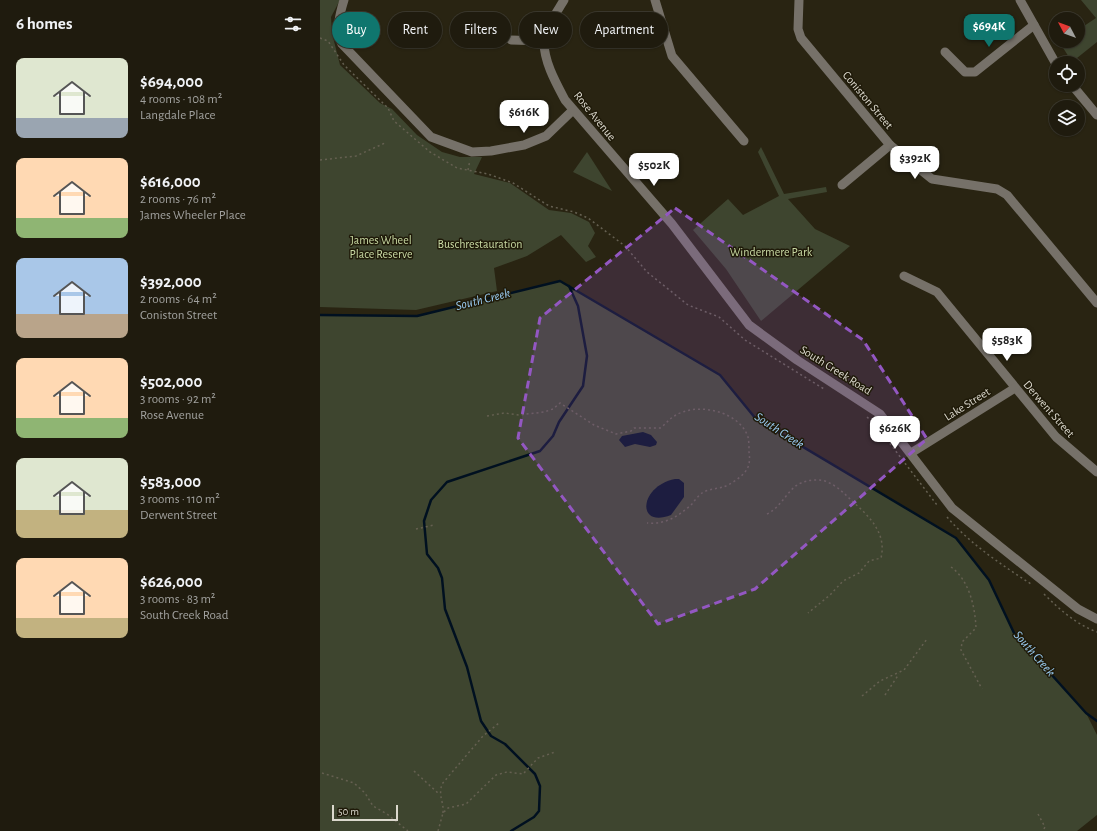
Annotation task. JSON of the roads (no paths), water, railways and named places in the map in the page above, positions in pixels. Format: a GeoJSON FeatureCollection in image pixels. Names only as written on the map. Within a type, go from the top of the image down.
{"type":"FeatureCollection","features":[{"type":"Feature","properties":{"kind":"street"},"geometry":{"type":"LineString","coordinates":[[344,0],[339,14],[339,35],[342,44],[431,137],[472,152],[491,151],[524,145],[546,136],[573,110]]}},
{"type":"Feature","properties":{"kind":"street"},"geometry":{"type":"LineString","coordinates":[[557,12],[564,0]]}},
{"type":"Feature","properties":{"kind":"street"},"geometry":{"type":"LineString","coordinates":[[655,0],[672,56],[744,141]]}},
{"type":"Feature","properties":{"kind":"street","name":"Coniston Street"},"geometry":{"type":"LineString","coordinates":[[799,0],[798,29],[801,38],[890,145],[932,179],[998,189],[1007,195],[1097,303]]}},
{"type":"Feature","properties":{"kind":"street"},"geometry":{"type":"LineString","coordinates":[[1020,0],[1051,56]]}},
{"type":"Feature","properties":{"kind":"street"},"geometry":{"type":"LineString","coordinates":[[946,52],[965,72],[975,72],[1034,25]]}},
{"type":"Feature","properties":{"kind":"street"},"geometry":{"type":"LineString","coordinates":[[511,40],[519,40]]}},
{"type":"Feature","properties":{"kind":"street","name":"Rose Avenue"},"geometry":{"type":"LineString","coordinates":[[545,48],[546,56],[555,80],[565,100],[672,224],[705,268]]}},
{"type":"Feature","properties":{"kind":"street"},"geometry":{"type":"LineString","coordinates":[[1078,92],[1097,115]]}},
{"type":"Feature","properties":{"kind":"street"},"geometry":{"type":"LineString","coordinates":[[842,185],[890,145]]}},
{"type":"Feature","properties":{"kind":"street","name":"South Creek Road"},"geometry":{"type":"LineString","coordinates":[[705,268],[749,325],[797,360],[872,407],[880,414],[956,511],[1078,609],[1097,619]]}},
{"type":"Feature","properties":{"kind":"street","name":"Derwent Street"},"geometry":{"type":"LineString","coordinates":[[904,276],[937,292],[1062,443],[1097,472]]}},
{"type":"Feature","properties":{"kind":"street","name":"Lake Street"},"geometry":{"type":"LineString","coordinates":[[911,453],[1015,388]]}},
{"type":"Feature","properties":{"kind":"water"},"geometry":{"type":"Polygon","coordinates":[[[643,432],[651,435],[657,442],[656,445],[650,447],[635,444],[625,447],[619,440],[622,436],[643,432]]]}},
{"type":"Feature","properties":{"kind":"water"},"geometry":{"type":"Polygon","coordinates":[[[679,479],[684,483],[684,497],[671,515],[660,518],[652,516],[647,512],[646,505],[649,497],[654,490],[663,483],[679,479]]]}},
{"type":"Feature","properties":{"kind":"waterway","name":"South Creek"},"geometry":{"type":"LineString","coordinates":[[320,315],[417,316],[560,281],[720,375],[756,419],[956,538],[989,580],[1014,633],[1086,713],[1097,721]]}},
{"type":"Feature","properties":{"kind":"waterway"},"geometry":{"type":"LineString","coordinates":[[511,831],[534,817],[539,811],[540,786],[535,774],[505,744],[491,736],[481,721],[467,667],[445,609],[442,578],[438,568],[427,554],[424,521],[431,500],[447,482],[540,451],[553,436],[559,422],[583,386],[587,356],[578,306],[569,286]]}},
{"type":"Feature","properties":{"kind":"park label","name":"Buschrestauration"},"geometry":{"type":"Point","coordinates":[480,244]}},
{"type":"Feature","properties":{"kind":"park label","name":"James Wheel Place Reserve"},"geometry":{"type":"Point","coordinates":[381,247]}},
{"type":"Feature","properties":{"kind":"park label","name":"Windermere Park"},"geometry":{"type":"Point","coordinates":[771,252]}}]}
